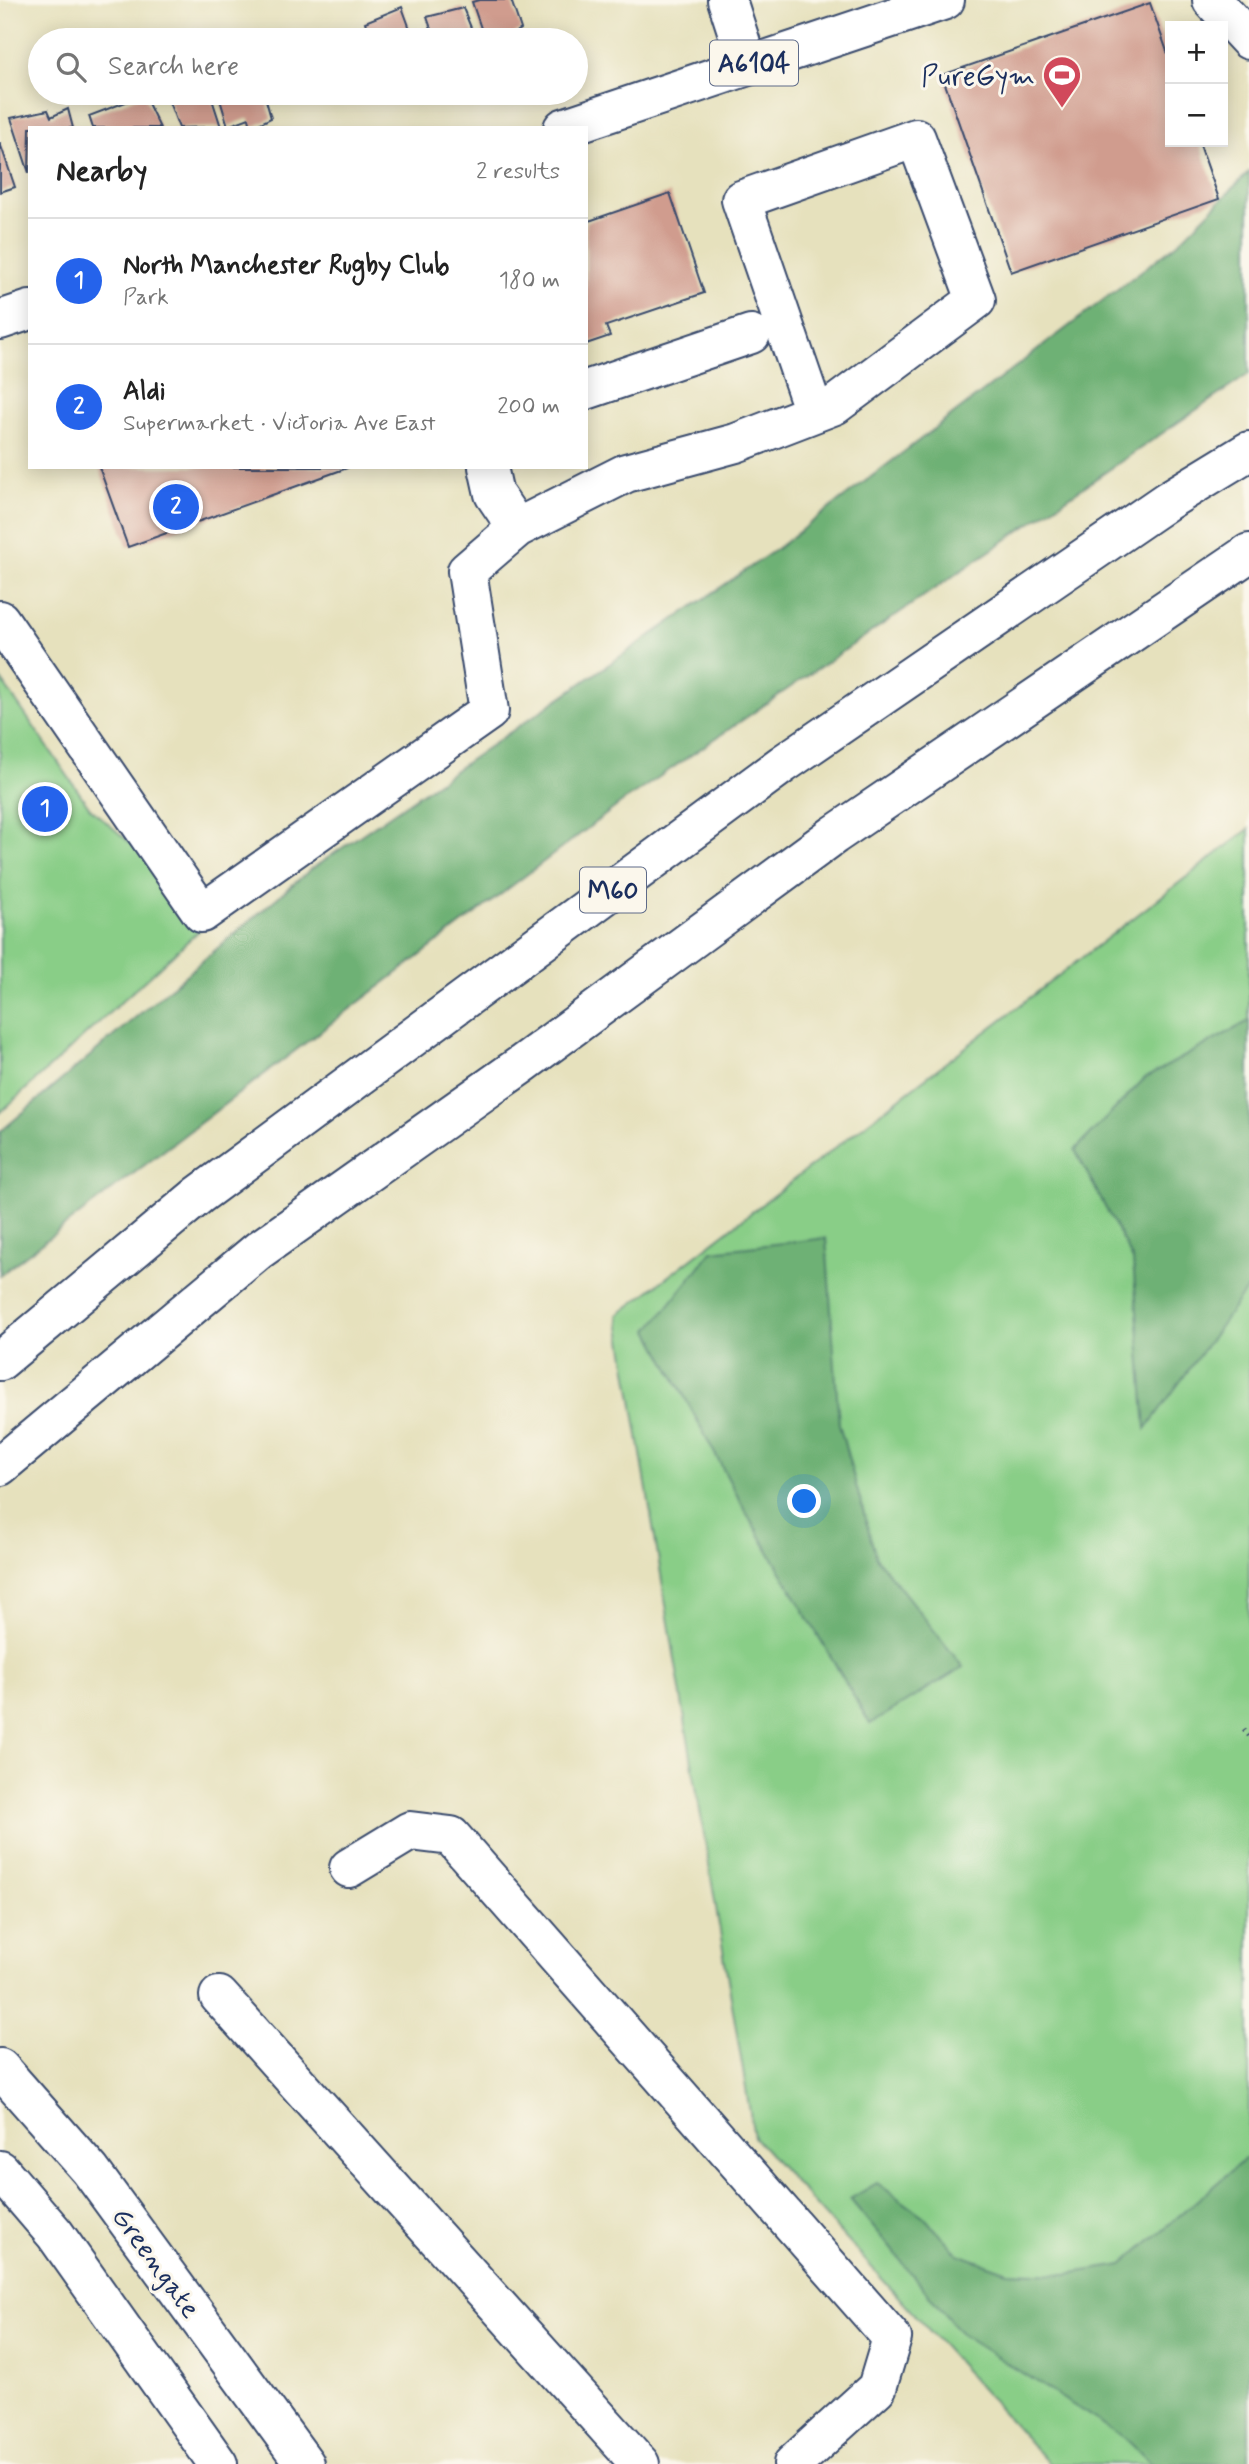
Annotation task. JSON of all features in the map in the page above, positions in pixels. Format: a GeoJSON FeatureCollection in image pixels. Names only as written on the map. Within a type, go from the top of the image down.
{"type":"FeatureCollection","features":[{"type":"Feature","properties":{"kind":"main road"},"geometry":{"type":"LineString","coordinates":[[727,0],[748,65]]}},
{"type":"Feature","properties":{"kind":"main road","name":"A6104"},"geometry":{"type":"LineString","coordinates":[[569,126],[945,0]]}},
{"type":"Feature","properties":{"kind":"main road"},"geometry":{"type":"LineString","coordinates":[[1212,0],[1249,40]]}},
{"type":"Feature","properties":{"kind":"main road"},"geometry":{"type":"LineString","coordinates":[[0,620],[202,913],[489,711],[467,571],[517,528],[626,473],[736,443],[835,405],[976,300],[916,138],[741,200],[814,412]]}},
{"type":"Feature","properties":{"kind":"main road"},"geometry":{"type":"LineString","coordinates":[[0,320],[28,311]]}},
{"type":"Feature","properties":{"kind":"main road"},"geometry":{"type":"LineString","coordinates":[[588,389],[751,334]]}},
{"type":"Feature","properties":{"kind":"main road","name":"M60"},"geometry":{"type":"LineString","coordinates":[[0,1360],[199,1195],[771,772],[1167,501],[1249,452]]}},
{"type":"Feature","properties":{"kind":"main road"},"geometry":{"type":"LineString","coordinates":[[488,469],[494,494],[517,528]]}},
{"type":"Feature","properties":{"kind":"main road"},"geometry":{"type":"LineString","coordinates":[[0,1466],[259,1250],[521,1065],[834,835],[1249,553]]}},
{"type":"Feature","properties":{"kind":"main road"},"geometry":{"type":"LineString","coordinates":[[349,1868],[410,1831],[451,1836],[892,2338],[877,2388],[793,2464]]}},
{"type":"Feature","properties":{"kind":"main road"},"geometry":{"type":"LineString","coordinates":[[219,1996],[640,2464]]}},
{"type":"Feature","properties":{"kind":"main road","name":"Greengate"},"geometry":{"type":"LineString","coordinates":[[0,2067],[90,2170],[304,2464]]}},
{"type":"Feature","properties":{"kind":"main road"},"geometry":{"type":"LineString","coordinates":[[0,2170],[55,2234],[218,2464]]}},
{"type":"Feature","properties":{"kind":"path"},"geometry":{"type":"LineString","coordinates":[[1244,1729],[1249,1736]]}},
{"type":"Feature","properties":{"kind":"green space"},"geometry":{"type":"Polygon","coordinates":[[[1249,172],[1249,374],[621,803],[0,1275],[0,1132],[310,870],[775,550],[1178,243],[1249,172]]]}},
{"type":"Feature","properties":{"kind":"green space"},"geometry":{"type":"Polygon","coordinates":[[[0,678],[90,808],[215,916],[0,1113],[0,678]]]}},
{"type":"Feature","properties":{"kind":"green space"},"geometry":{"type":"Polygon","coordinates":[[[1249,829],[1249,2464],[1049,2464],[754,2137],[618,1315],[1249,829]]]}},
{"type":"Feature","properties":{"kind":"green space"},"geometry":{"type":"Polygon","coordinates":[[[1249,1021],[1249,1286],[1146,1429],[1133,1260],[1075,1150],[1145,1078],[1249,1021]]]}},
{"type":"Feature","properties":{"kind":"green space"},"geometry":{"type":"Polygon","coordinates":[[[826,1238],[839,1424],[876,1557],[963,1667],[870,1724],[746,1512],[649,1330],[712,1251],[826,1238]]]}},
{"type":"Feature","properties":{"kind":"green space"},"geometry":{"type":"Polygon","coordinates":[[[1249,2158],[1249,2464],[1152,2464],[1125,2438],[962,2335],[850,2199],[877,2183],[923,2216],[958,2254],[1008,2272],[1066,2274],[1122,2265],[1249,2158]]]}},
{"type":"Feature","properties":{"kind":"building"},"geometry":{"type":"Polygon","coordinates":[[[511,0],[521,28],[481,28],[472,2],[511,0]]]}},
{"type":"Feature","properties":{"kind":"building","name":"PureGym"},"geometry":{"type":"Polygon","coordinates":[[[1150,3],[1165,46],[1165,147],[1201,147],[1219,199],[1011,272],[942,75],[1150,3]]]}},
{"type":"Feature","properties":{"kind":"building"},"geometry":{"type":"Polygon","coordinates":[[[402,7],[410,28],[367,28],[365,22],[402,7]]]}},
{"type":"Feature","properties":{"kind":"building"},"geometry":{"type":"Polygon","coordinates":[[[463,8],[471,28],[431,28],[427,17],[463,8]]]}},
{"type":"Feature","properties":{"kind":"building"},"geometry":{"type":"Polygon","coordinates":[[[118,105],[149,105],[159,126],[92,126],[89,116],[118,105]]]}},
{"type":"Feature","properties":{"kind":"building"},"geometry":{"type":"Polygon","coordinates":[[[170,105],[214,105],[221,126],[178,126],[170,105]]]}},
{"type":"Feature","properties":{"kind":"building"},"geometry":{"type":"Polygon","coordinates":[[[222,105],[267,105],[271,118],[255,126],[251,126],[249,118],[228,126],[222,105]]]}},
{"type":"Feature","properties":{"kind":"building"},"geometry":{"type":"Polygon","coordinates":[[[68,109],[72,126],[28,126],[28,170],[11,118],[48,110],[51,117],[68,109]]]}},
{"type":"Feature","properties":{"kind":"building"},"geometry":{"type":"Polygon","coordinates":[[[0,143],[15,187],[0,192],[0,143]]]}},
{"type":"Feature","properties":{"kind":"building"},"geometry":{"type":"Polygon","coordinates":[[[670,193],[704,293],[606,326],[610,336],[588,343],[588,221],[670,193]]]}},
{"type":"Feature","properties":{"kind":"building"},"geometry":{"type":"Polygon","coordinates":[[[100,469],[344,469],[128,547],[100,469]]]}},
{"type":"Feature","properties":{"kind":"place","name":"PureGym"},"geometry":{"type":"Point","coordinates":[1062,109]}},
{"type":"Feature","properties":{"kind":"place","name":"Aldi"},"geometry":{"type":"Point","coordinates":[176,507]}},
{"type":"Feature","properties":{"kind":"place","name":"North Manchester Rugby Club"},"geometry":{"type":"Point","coordinates":[45,809]}}]}
